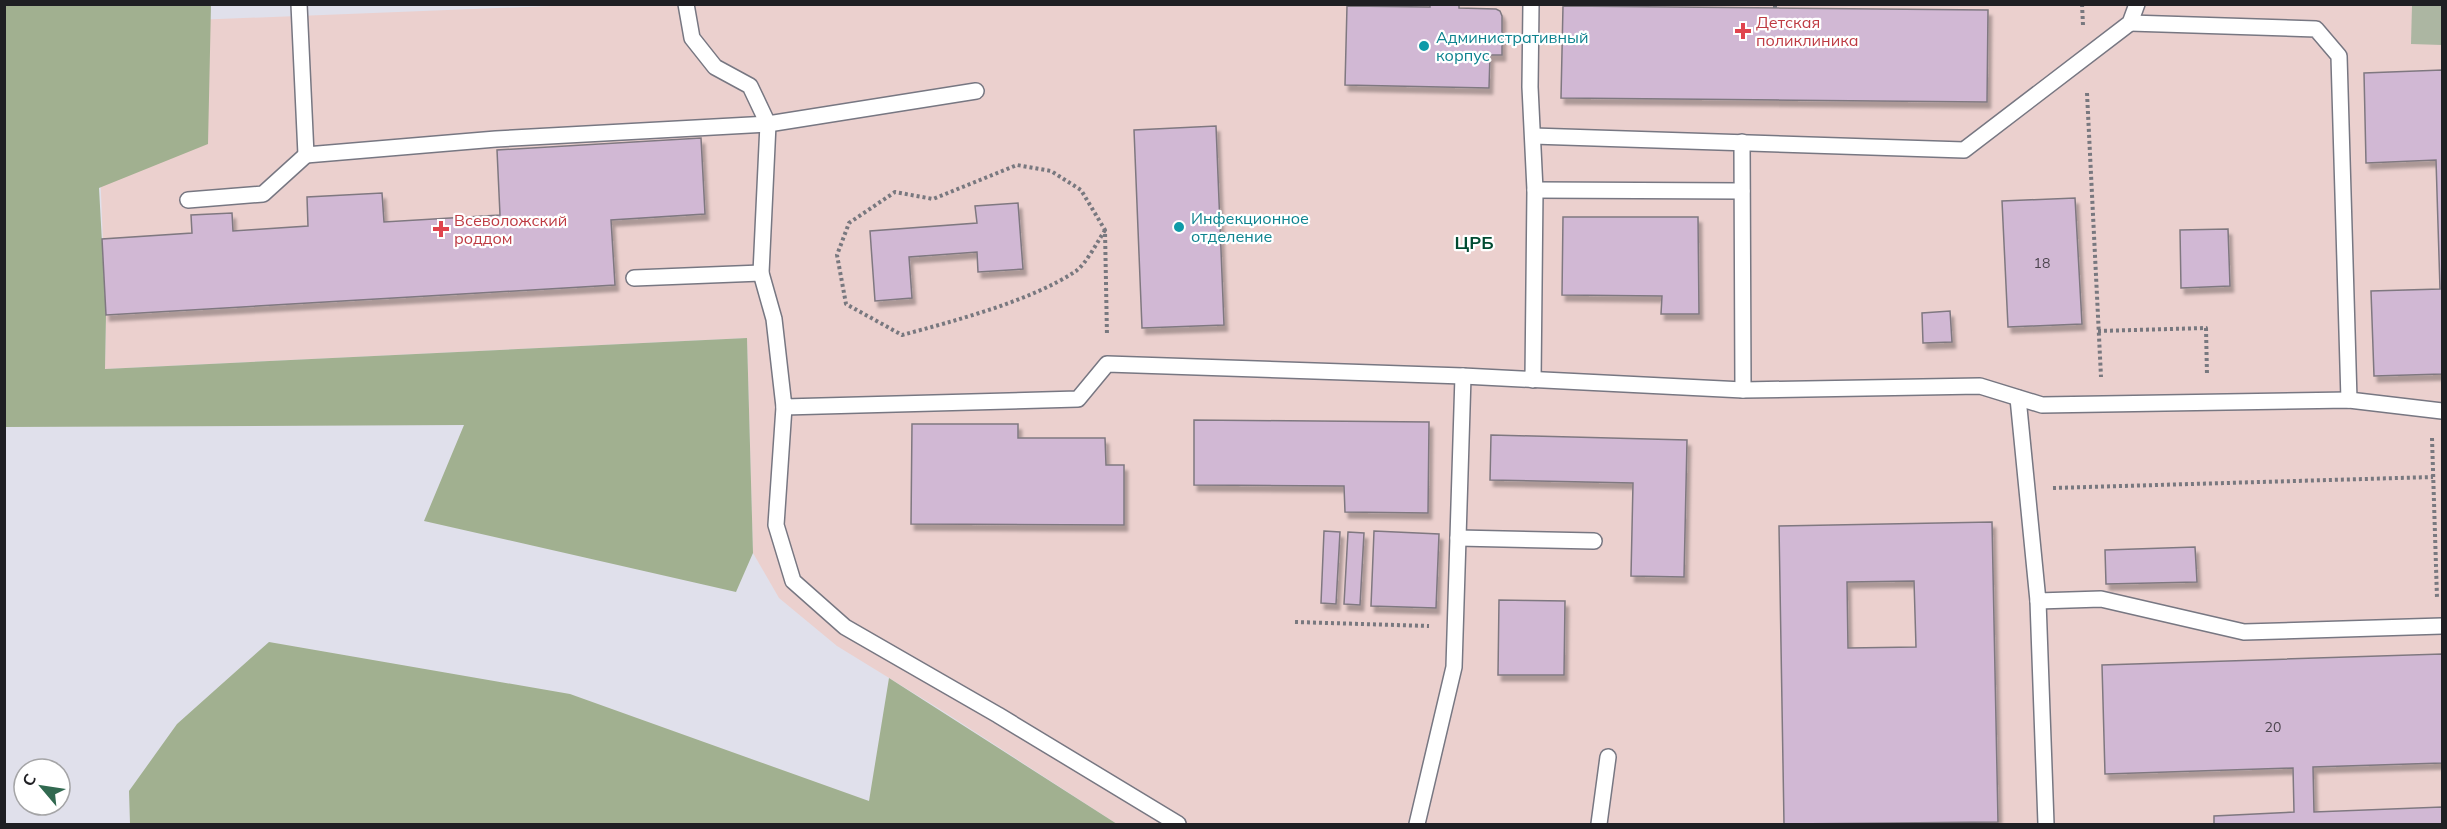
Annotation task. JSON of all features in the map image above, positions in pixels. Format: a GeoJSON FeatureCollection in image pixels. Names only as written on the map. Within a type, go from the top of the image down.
{"type":"FeatureCollection","features":[{"type":"Feature","properties":{"kind":"lane"},"geometry":{"type":"LineString","coordinates":[[299,4],[306,155]]}},
{"type":"Feature","properties":{"kind":"lane"},"geometry":{"type":"LineString","coordinates":[[686,4],[692,38],[715,67],[750,86],[768,124],[761,273],[774,319],[784,407],[776,525],[792,581],[844,627],[998,715],[1178,825]]}},
{"type":"Feature","properties":{"kind":"lane"},"geometry":{"type":"LineString","coordinates":[[1531,4],[1530,87],[1535,190],[1533,380]]}},
{"type":"Feature","properties":{"kind":"lane"},"geometry":{"type":"LineString","coordinates":[[1533,136],[1964,150],[2130,23],[2137,4]]}},
{"type":"Feature","properties":{"kind":"lane"},"geometry":{"type":"LineString","coordinates":[[2130,23],[2316,29],[2339,56],[2349,400]]}},
{"type":"Feature","properties":{"kind":"lane"},"geometry":{"type":"LineString","coordinates":[[188,200],[263,194],[306,155],[496,140],[768,124],[976,91]]}},
{"type":"Feature","properties":{"kind":"lane"},"geometry":{"type":"LineString","coordinates":[[1742,142],[1743,390]]}},
{"type":"Feature","properties":{"kind":"lane"},"geometry":{"type":"LineString","coordinates":[[1535,190],[1742,191]]}},
{"type":"Feature","properties":{"kind":"lane"},"geometry":{"type":"LineString","coordinates":[[634,278],[761,273]]}},
{"type":"Feature","properties":{"kind":"lane"},"geometry":{"type":"LineString","coordinates":[[784,407],[1078,399],[1107,364],[1463,376],[1743,390],[1980,386],[2042,405],[2349,400],[2437,410]]}},
{"type":"Feature","properties":{"kind":"lane"},"geometry":{"type":"LineString","coordinates":[[1417,825],[1454,667],[1463,376]]}},
{"type":"Feature","properties":{"kind":"lane"},"geometry":{"type":"LineString","coordinates":[[2018,398],[2038,601],[2046,825]]}},
{"type":"Feature","properties":{"kind":"lane"},"geometry":{"type":"LineString","coordinates":[[1458,538],[1594,541]]}},
{"type":"Feature","properties":{"kind":"lane"},"geometry":{"type":"LineString","coordinates":[[2038,601],[2101,599],[2244,632],[2440,626]]}},
{"type":"Feature","properties":{"kind":"lane"},"geometry":{"type":"LineString","coordinates":[[1599,825],[1608,757]]}},
{"type":"Feature","properties":{"kind":"path"},"geometry":{"type":"LineString","coordinates":[[2082,4],[2084,31]]}},
{"type":"Feature","properties":{"kind":"path"},"geometry":{"type":"LineString","coordinates":[[2087,93],[2102,405]]}},
{"type":"Feature","properties":{"kind":"path"},"geometry":{"type":"LineString","coordinates":[[1105,230],[1078,270],[1031,294],[957,320],[902,334],[846,304],[837,255],[849,223],[895,192],[933,199],[1017,165],[1051,171],[1081,190],[1105,230],[1107,364]]}},
{"type":"Feature","properties":{"kind":"path"},"geometry":{"type":"LineString","coordinates":[[2098,331],[2206,328],[2208,403]]}},
{"type":"Feature","properties":{"kind":"path"},"geometry":{"type":"LineString","coordinates":[[2437,410],[2433,477],[2440,626]]}},
{"type":"Feature","properties":{"kind":"path"},"geometry":{"type":"LineString","coordinates":[[2027,489],[2433,477]]}},
{"type":"Feature","properties":{"kind":"path"},"geometry":{"type":"LineString","coordinates":[[1295,622],[1456,627]]}},
{"type":"Feature","properties":{"kind":"shaded area"},"geometry":{"type":"Polygon","coordinates":[[[602,4],[2442,5],[2442,824],[1117,824],[938,708],[837,646],[779,598],[753,553],[747,338],[105,369],[106,315],[94,24],[602,4]]]}},
{"type":"Feature","properties":{"kind":"green space"},"geometry":{"type":"Polygon","coordinates":[[[4,5],[211,5],[208,144],[99,188],[106,315],[105,369],[747,338],[753,553],[736,592],[424,521],[464,425],[5,427],[4,5]]]}},
{"type":"Feature","properties":{"kind":"green space"},"geometry":{"type":"Polygon","coordinates":[[[2412,5],[2442,5],[2442,45],[2411,44],[2412,5]]]}},
{"type":"Feature","properties":{"kind":"green space"},"geometry":{"type":"Polygon","coordinates":[[[269,642],[570,694],[869,801],[889,678],[1117,824],[130,824],[129,791],[177,724],[269,642]]]}},
{"type":"Feature","properties":{"kind":"building","name":"Административный корпус"},"geometry":{"type":"Polygon","coordinates":[[[1430,4],[1459,4],[1459,8],[1500,11],[1502,55],[1490,55],[1489,88],[1345,85],[1347,6],[1430,7],[1430,4]]]}},
{"type":"Feature","properties":{"kind":"building"},"geometry":{"type":"Polygon","coordinates":[[[1563,6],[1988,10],[1987,102],[1561,98],[1563,6]]]}},
{"type":"Feature","properties":{"kind":"building"},"geometry":{"type":"Polygon","coordinates":[[[2442,70],[2442,374],[2374,376],[2371,291],[2440,289],[2436,160],[2366,163],[2364,73],[2442,70]]]}},
{"type":"Feature","properties":{"kind":"building","name":"Инфекционное отделение"},"geometry":{"type":"Polygon","coordinates":[[[1216,126],[1224,325],[1142,328],[1134,130],[1216,126]]]}},
{"type":"Feature","properties":{"kind":"building","name":"Всеволожский роддом"},"geometry":{"type":"Polygon","coordinates":[[[701,138],[705,214],[611,220],[615,285],[106,315],[102,239],[192,233],[191,215],[232,213],[233,231],[308,226],[307,197],[382,193],[384,222],[500,215],[497,150],[701,138]]]}},
{"type":"Feature","properties":{"kind":"building"},"geometry":{"type":"Polygon","coordinates":[[[2075,198],[2082,324],[2008,327],[2002,201],[2075,198]]]}},
{"type":"Feature","properties":{"kind":"building"},"geometry":{"type":"Polygon","coordinates":[[[1018,203],[1023,269],[978,272],[977,252],[909,257],[912,298],[875,301],[870,231],[977,223],[975,206],[1018,203]]]}},
{"type":"Feature","properties":{"kind":"building"},"geometry":{"type":"Polygon","coordinates":[[[1563,217],[1698,217],[1699,314],[1661,314],[1662,296],[1562,295],[1563,217]]]}},
{"type":"Feature","properties":{"kind":"building"},"geometry":{"type":"Polygon","coordinates":[[[2228,229],[2230,286],[2181,288],[2180,230],[2228,229]]]}},
{"type":"Feature","properties":{"kind":"building"},"geometry":{"type":"Polygon","coordinates":[[[1950,311],[1952,342],[1923,343],[1922,313],[1950,311]]]}},
{"type":"Feature","properties":{"kind":"building"},"geometry":{"type":"Polygon","coordinates":[[[1194,420],[1429,422],[1428,513],[1345,512],[1344,486],[1194,485],[1194,420]]]}},
{"type":"Feature","properties":{"kind":"building"},"geometry":{"type":"Polygon","coordinates":[[[912,424],[1018,424],[1018,438],[1105,438],[1106,465],[1124,465],[1124,525],[911,524],[912,424]]]}},
{"type":"Feature","properties":{"kind":"building"},"geometry":{"type":"Polygon","coordinates":[[[1491,435],[1687,440],[1684,577],[1631,576],[1633,483],[1490,480],[1491,435]]]}},
{"type":"Feature","properties":{"kind":"building"},"geometry":{"type":"Polygon","coordinates":[[[1992,522],[1998,822],[1784,824],[1779,526],[1992,522]],[[1914,581],[1847,582],[1848,648],[1916,647],[1914,581]]]}},
{"type":"Feature","properties":{"kind":"building"},"geometry":{"type":"Polygon","coordinates":[[[1324,531],[1340,532],[1336,604],[1321,603],[1324,531]]]}},
{"type":"Feature","properties":{"kind":"building"},"geometry":{"type":"Polygon","coordinates":[[[1374,531],[1439,534],[1436,608],[1371,606],[1374,531]]]}},
{"type":"Feature","properties":{"kind":"building"},"geometry":{"type":"Polygon","coordinates":[[[1348,532],[1364,533],[1360,605],[1344,604],[1348,532]]]}},
{"type":"Feature","properties":{"kind":"building"},"geometry":{"type":"Polygon","coordinates":[[[2195,547],[2197,582],[2106,584],[2105,550],[2195,547]]]}},
{"type":"Feature","properties":{"kind":"building"},"geometry":{"type":"Polygon","coordinates":[[[1499,600],[1565,601],[1564,675],[1498,675],[1499,600]]]}},
{"type":"Feature","properties":{"kind":"building"},"geometry":{"type":"Polygon","coordinates":[[[2442,654],[2442,763],[2313,767],[2314,812],[2442,807],[2442,824],[2214,824],[2214,816],[2294,812],[2293,768],[2105,774],[2102,665],[2442,654]]]}},
{"type":"Feature","properties":{"kind":"place","name":"Детская поликлиника"},"geometry":{"type":"Point","coordinates":[1743,31]}},
{"type":"Feature","properties":{"kind":"place","name":"Административный корпус"},"geometry":{"type":"Point","coordinates":[1424,46]}},
{"type":"Feature","properties":{"kind":"place","name":"Инфекционное отделение"},"geometry":{"type":"Point","coordinates":[1179,227]}},
{"type":"Feature","properties":{"kind":"place","name":"Всеволожский роддом"},"geometry":{"type":"Point","coordinates":[441,229]}},
{"type":"Feature","properties":{"kind":"district","name":"ЦРБ"},"geometry":{"type":"Point","coordinates":[1474,242]}}]}
